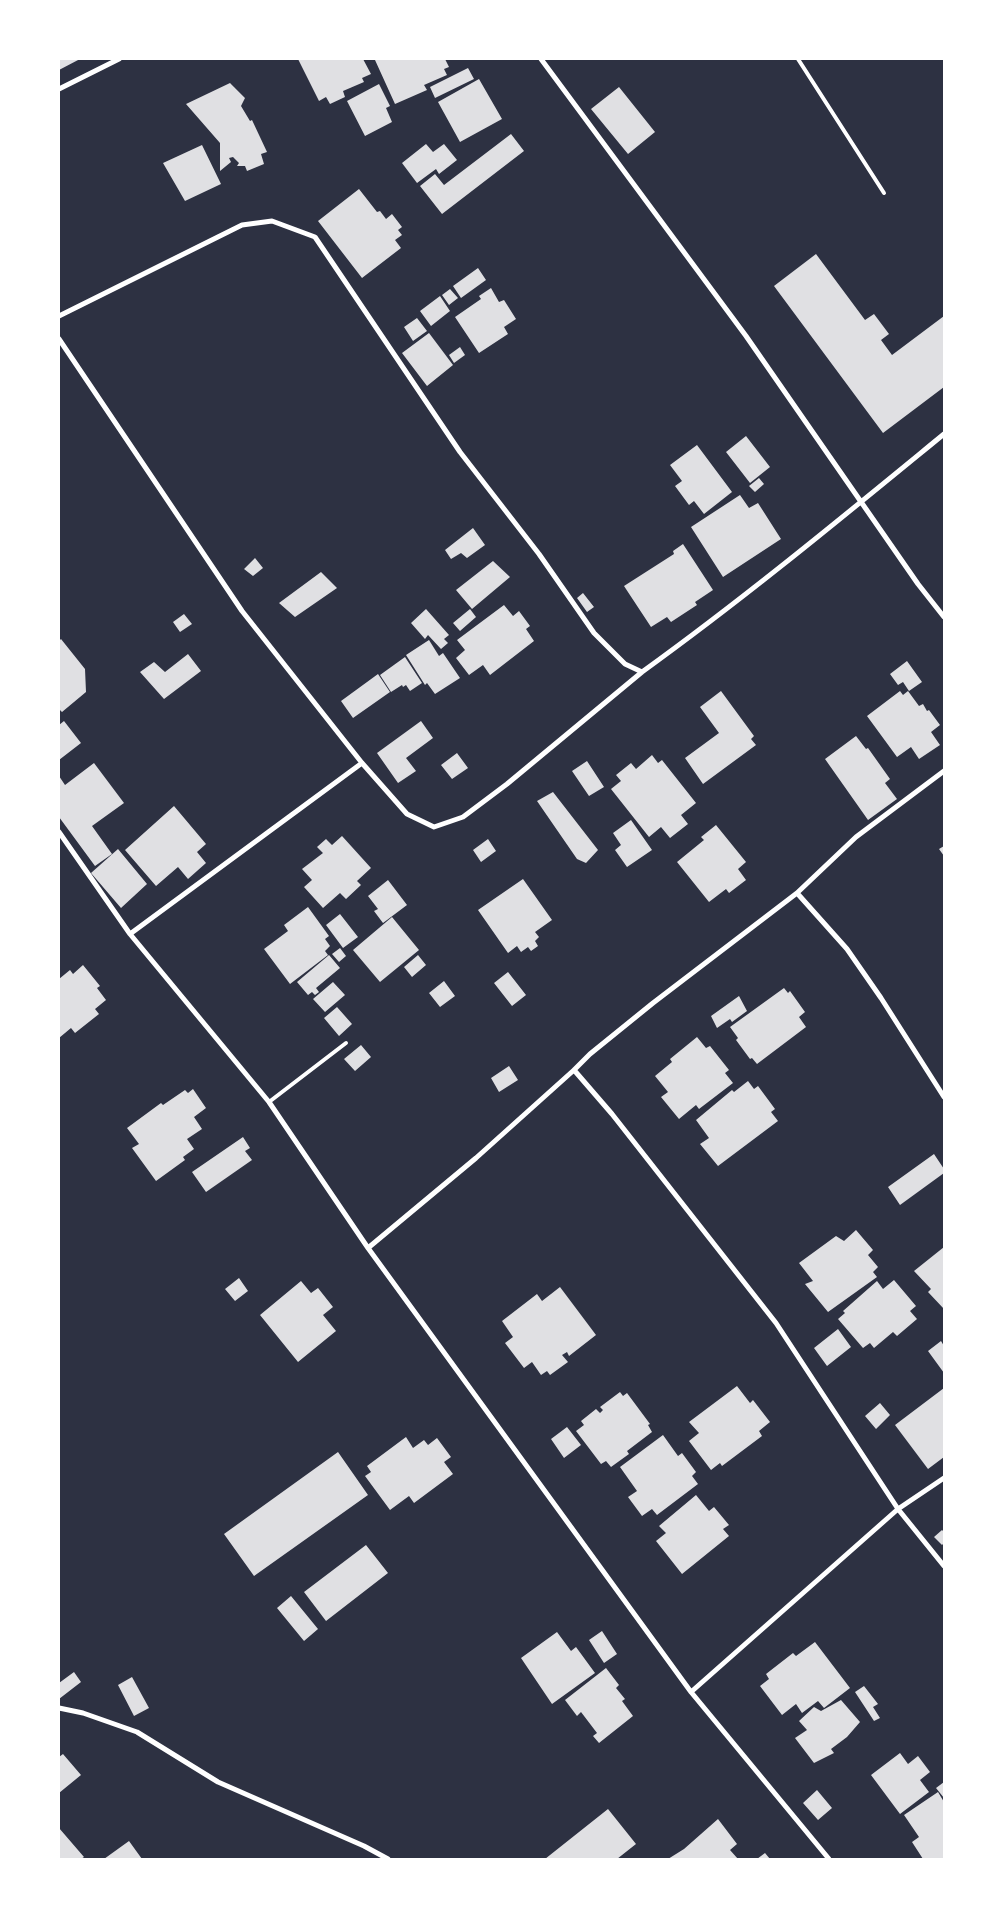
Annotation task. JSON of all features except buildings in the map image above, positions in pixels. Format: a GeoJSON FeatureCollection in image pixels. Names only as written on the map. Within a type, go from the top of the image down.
{"type":"FeatureCollection","features":[{"type":"Feature","properties":{"kind":"street"},"geometry":{"type":"LineString","coordinates":[[59,89],[118,59]]}},
{"type":"Feature","properties":{"kind":"street"},"geometry":{"type":"LineString","coordinates":[[540,59],[746,336],[918,584],[944,617]]}},
{"type":"Feature","properties":{"kind":"street"},"geometry":{"type":"LineString","coordinates":[[59,316],[242,225],[272,221],[315,237],[460,452],[539,554],[594,633],[625,664],[642,672]]}},
{"type":"Feature","properties":{"kind":"street"},"geometry":{"type":"LineString","coordinates":[[59,339],[242,611],[362,763],[407,814],[434,827],[463,817],[507,784],[642,672],[684,642],[862,502],[944,434]]}},
{"type":"Feature","properties":{"kind":"street"},"geometry":{"type":"LineString","coordinates":[[130,934],[362,763]]}},
{"type":"Feature","properties":{"kind":"street"},"geometry":{"type":"LineString","coordinates":[[368,1248],[438,1191],[590,1054],[797,892],[856,837],[944,772]]}},
{"type":"Feature","properties":{"kind":"street"},"geometry":{"type":"LineString","coordinates":[[59,832],[130,934],[269,1102],[368,1248],[691,1692],[829,1859]]}},
{"type":"Feature","properties":{"kind":"street"},"geometry":{"type":"LineString","coordinates":[[797,892],[847,949],[881,998],[944,1097]]}},
{"type":"Feature","properties":{"kind":"street"},"geometry":{"type":"LineString","coordinates":[[574,1070],[618,1121],[776,1323],[898,1509],[944,1566]]}},
{"type":"Feature","properties":{"kind":"street"},"geometry":{"type":"LineString","coordinates":[[691,1692],[898,1509],[944,1478]]}},
{"type":"Feature","properties":{"kind":"street"},"geometry":{"type":"LineString","coordinates":[[59,1708],[83,1713],[137,1732],[218,1782],[364,1846],[388,1859]]}},
{"type":"Feature","properties":{"kind":"lane"},"geometry":{"type":"LineString","coordinates":[[798,59],[884,193]]}},
{"type":"Feature","properties":{"kind":"lane"},"geometry":{"type":"LineString","coordinates":[[269,1102],[346,1043]]}}]}
